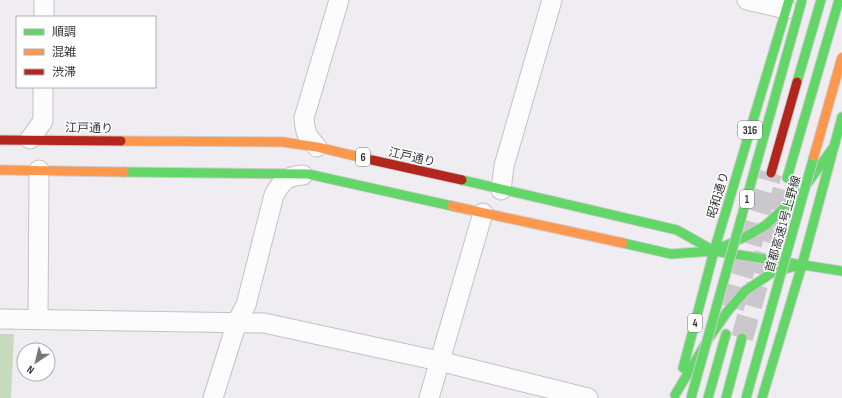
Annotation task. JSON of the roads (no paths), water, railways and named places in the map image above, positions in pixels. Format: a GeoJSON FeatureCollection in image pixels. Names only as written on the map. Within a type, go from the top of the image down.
{"type":"FeatureCollection","features":[{"type":"Feature","properties":{"kind":"main road"},"geometry":{"type":"LineString","coordinates":[[771,173],[821,0]]}},
{"type":"Feature","properties":{"kind":"main road"},"geometry":{"type":"LineString","coordinates":[[787,178],[839,0]]}},
{"type":"Feature","properties":{"kind":"main road","name":"昭和通り"},"geometry":{"type":"LineString","coordinates":[[675,397],[714,251],[792,3]]}},
{"type":"Feature","properties":{"kind":"main road","name":"1"},"geometry":{"type":"LineString","coordinates":[[691,398],[792,3]]}},
{"type":"Feature","properties":{"kind":"main road","name":"首都高速1号上野線"},"geometry":{"type":"LineString","coordinates":[[746,398],[842,57]]}},
{"type":"Feature","properties":{"kind":"main road"},"geometry":{"type":"LineString","coordinates":[[762,398],[802,264],[832,149],[842,117]]}},
{"type":"Feature","properties":{"kind":"main road","name":"江戸通り"},"geometry":{"type":"LineString","coordinates":[[0,140],[30,139],[283,142],[317,147],[677,230],[714,251]]}},
{"type":"Feature","properties":{"kind":"main road"},"geometry":{"type":"LineString","coordinates":[[714,251],[747,236],[766,225],[802,191],[832,149]]}},
{"type":"Feature","properties":{"kind":"main road","name":"江戸通り"},"geometry":{"type":"LineString","coordinates":[[0,170],[308,174],[671,254],[714,251],[842,271]]}},
{"type":"Feature","properties":{"kind":"main road"},"geometry":{"type":"LineString","coordinates":[[675,397],[709,338],[727,312],[745,291],[773,272],[802,264]]}},
{"type":"Feature","properties":{"kind":"main road"},"geometry":{"type":"LineString","coordinates":[[708,398],[726,334]]}},
{"type":"Feature","properties":{"kind":"main road"},"geometry":{"type":"LineString","coordinates":[[726,398],[742,338]]}},
{"type":"Feature","properties":{"kind":"street"},"geometry":{"type":"LineString","coordinates":[[44,0],[44,16]]}},
{"type":"Feature","properties":{"kind":"street"},"geometry":{"type":"LineString","coordinates":[[317,147],[308,138],[305,130],[304,118],[339,0]]}},
{"type":"Feature","properties":{"kind":"street"},"geometry":{"type":"LineString","coordinates":[[501,190],[504,166],[552,0]]}},
{"type":"Feature","properties":{"kind":"street"},"geometry":{"type":"LineString","coordinates":[[747,0],[792,3]]}},
{"type":"Feature","properties":{"kind":"street"},"geometry":{"type":"LineString","coordinates":[[30,139],[43,121],[43,88]]}},
{"type":"Feature","properties":{"kind":"street"},"geometry":{"type":"LineString","coordinates":[[38,319],[39,170]]}},
{"type":"Feature","properties":{"kind":"street"},"geometry":{"type":"LineString","coordinates":[[213,398],[237,322],[246,305],[274,195],[281,183],[291,176],[308,174]]}},
{"type":"Feature","properties":{"kind":"street"},"geometry":{"type":"LineString","coordinates":[[429,398],[483,213]]}},
{"type":"Feature","properties":{"kind":"street"},"geometry":{"type":"LineString","coordinates":[[0,319],[264,323],[439,362],[588,398]]}},
{"type":"Feature","properties":{"kind":"tunnel"},"geometry":{"type":"LineString","coordinates":[[733,308],[771,173]]}},
{"type":"Feature","properties":{"kind":"tunnel"},"geometry":{"type":"LineString","coordinates":[[742,338],[787,178]]}}]}
